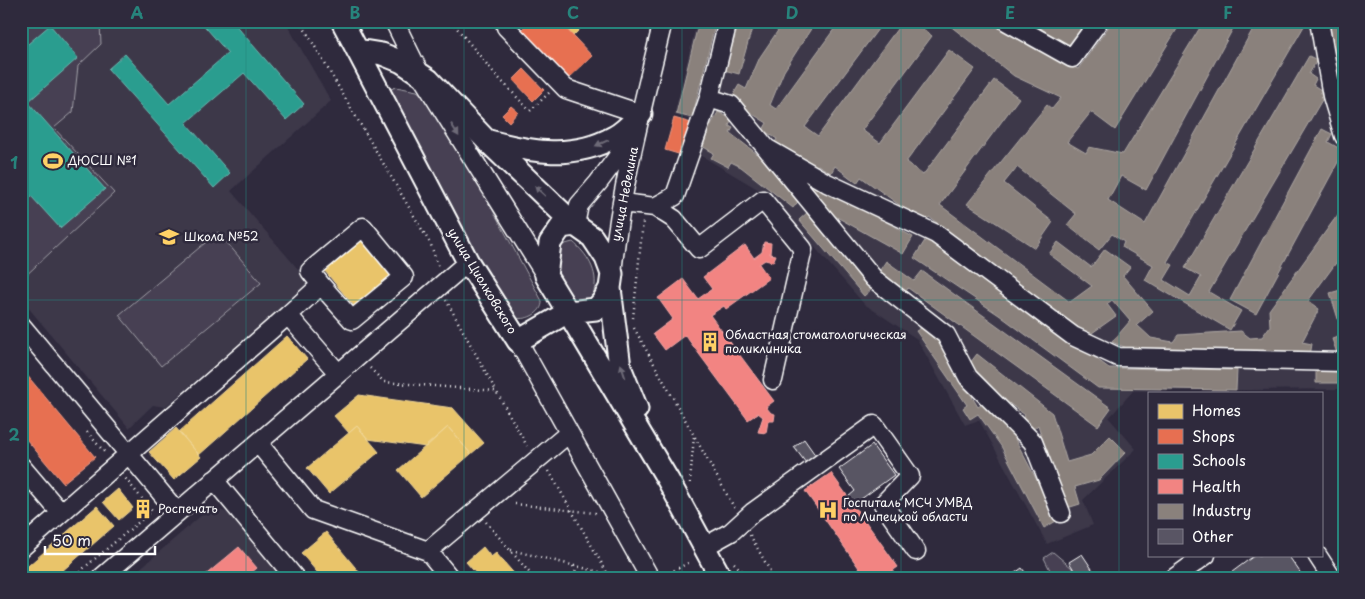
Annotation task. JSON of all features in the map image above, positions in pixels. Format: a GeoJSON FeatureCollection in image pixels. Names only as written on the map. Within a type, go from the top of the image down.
{"type":"FeatureCollection","features":[{"type":"Feature","properties":{"kind":"main road","name":"улица Циолковского"},"geometry":{"type":"LineString","coordinates":[[342,21],[468,262],[518,341],[568,312]]}},
{"type":"Feature","properties":{"kind":"main road"},"geometry":{"type":"LineString","coordinates":[[356,50],[382,54],[402,62],[429,80],[487,141],[575,225],[592,237],[606,258],[611,281],[620,367],[668,480]]}},
{"type":"Feature","properties":{"kind":"main road"},"geometry":{"type":"LineString","coordinates":[[487,141],[540,152],[576,151],[597,145],[616,136],[641,114]]}},
{"type":"Feature","properties":{"kind":"main road"},"geometry":{"type":"LineString","coordinates":[[575,225],[561,227],[550,243],[546,276],[668,480],[710,543],[721,578]]}},
{"type":"Feature","properties":{"kind":"main road"},"geometry":{"type":"LineString","coordinates":[[568,312],[596,308],[603,301],[611,281]]}},
{"type":"Feature","properties":{"kind":"street"},"geometry":{"type":"LineString","coordinates":[[394,21],[420,74],[546,276]]}},
{"type":"Feature","properties":{"kind":"street"},"geometry":{"type":"LineString","coordinates":[[510,21],[506,27],[566,89],[641,114]]}},
{"type":"Feature","properties":{"kind":"street","name":"улица Неделина"},"geometry":{"type":"LineString","coordinates":[[611,281],[615,238],[622,203],[663,21]]}},
{"type":"Feature","properties":{"kind":"street"},"geometry":{"type":"LineString","coordinates":[[650,206],[675,196],[709,98],[728,21]]}},
{"type":"Feature","properties":{"kind":"street"},"geometry":{"type":"LineString","coordinates":[[1006,21],[1072,58],[1100,21]]}},
{"type":"Feature","properties":{"kind":"street"},"geometry":{"type":"LineString","coordinates":[[1320,21],[1332,96],[1344,136]]}},
{"type":"Feature","properties":{"kind":"street"},"geometry":{"type":"LineString","coordinates":[[709,98],[731,106],[874,279],[946,335],[968,377],[1033,442],[1061,514]]}},
{"type":"Feature","properties":{"kind":"street","name":"улица Неделина"},"geometry":{"type":"LineString","coordinates":[[575,225],[579,205],[616,159],[641,114]]}},
{"type":"Feature","properties":{"kind":"street"},"geometry":{"type":"LineString","coordinates":[[768,149],[827,183],[936,234],[1073,336],[1118,357],[1344,362]]}},
{"type":"Feature","properties":{"kind":"street"},"geometry":{"type":"LineString","coordinates":[[622,203],[650,206],[674,219],[699,249],[763,200],[803,248],[772,380]]}},
{"type":"Feature","properties":{"kind":"street"},"geometry":{"type":"LineString","coordinates":[[363,227],[404,277],[352,320],[322,285],[310,271],[363,227]]}},
{"type":"Feature","properties":{"kind":"street"},"geometry":{"type":"LineString","coordinates":[[101,578],[468,262]]}},
{"type":"Feature","properties":{"kind":"street"},"geometry":{"type":"LineString","coordinates":[[21,548],[322,285]]}},
{"type":"Feature","properties":{"kind":"street"},"geometry":{"type":"LineString","coordinates":[[288,315],[338,374]]}},
{"type":"Feature","properties":{"kind":"street"},"geometry":{"type":"LineString","coordinates":[[21,325],[177,512]]}},
{"type":"Feature","properties":{"kind":"street"},"geometry":{"type":"LineString","coordinates":[[518,341],[650,578]]}},
{"type":"Feature","properties":{"kind":"street"},"geometry":{"type":"LineString","coordinates":[[710,543],[731,532],[752,512],[874,425],[910,476],[883,504],[916,550]]}},
{"type":"Feature","properties":{"kind":"street"},"geometry":{"type":"LineString","coordinates":[[428,551],[569,433]]}},
{"type":"Feature","properties":{"kind":"street"},"geometry":{"type":"LineString","coordinates":[[258,442],[313,510],[428,551],[450,578]]}},
{"type":"Feature","properties":{"kind":"street"},"geometry":{"type":"LineString","coordinates":[[21,466],[61,513]]}},
{"type":"Feature","properties":{"kind":"street"},"geometry":{"type":"LineString","coordinates":[[214,480],[295,578]]}},
{"type":"Feature","properties":{"kind":"street"},"geometry":{"type":"LineString","coordinates":[[1174,578],[1205,556]]}},
{"type":"Feature","properties":{"kind":"street"},"geometry":{"type":"LineString","coordinates":[[1318,556],[1332,578]]}},
{"type":"Feature","properties":{"kind":"path"},"geometry":{"type":"LineString","coordinates":[[300,21],[432,245],[439,271],[433,276],[531,454],[547,468],[610,578]]}},
{"type":"Feature","properties":{"kind":"path"},"geometry":{"type":"LineString","coordinates":[[451,21],[495,74],[530,111],[560,83]]}},
{"type":"Feature","properties":{"kind":"path"},"geometry":{"type":"LineString","coordinates":[[650,206],[632,325],[774,578]]}},
{"type":"Feature","properties":{"kind":"path"},"geometry":{"type":"LineString","coordinates":[[364,373],[371,367],[384,382],[496,391]]}},
{"type":"Feature","properties":{"kind":"path"},"geometry":{"type":"LineString","coordinates":[[689,490],[694,436]]}},
{"type":"Feature","properties":{"kind":"path"},"geometry":{"type":"LineString","coordinates":[[515,504],[595,513],[599,520]]}},
{"type":"Feature","properties":{"kind":"path"},"geometry":{"type":"LineString","coordinates":[[476,510],[534,578]]}},
{"type":"Feature","properties":{"kind":"path"},"geometry":{"type":"LineString","coordinates":[[710,543],[724,552],[749,578]]}},
{"type":"Feature","properties":{"kind":"path"},"geometry":{"type":"LineString","coordinates":[[511,550],[608,574],[630,576]]}},
{"type":"Feature","properties":{"kind":"path"},"geometry":{"type":"LineString","coordinates":[[660,578],[688,563]]}},
{"type":"Feature","properties":{"kind":"path"},"geometry":{"type":"LineString","coordinates":[[572,565],[580,578]]}},
{"type":"Feature","properties":{"kind":"path"},"geometry":{"type":"LineString","coordinates":[[625,567],[630,576]]}},
{"type":"Feature","properties":{"kind":"shaded area","name":"Школа №52"},"geometry":{"type":"Polygon","coordinates":[[[29,21],[285,21],[331,101],[231,191],[310,283],[165,407],[153,405],[129,428],[21,299],[21,28],[29,21]]]}},
{"type":"Feature","properties":{"kind":"shaded area","name":"ДЮСШ №1"},"geometry":{"type":"Polygon","coordinates":[[[29,21],[98,21],[100,23],[101,44],[78,66],[73,112],[54,128],[114,193],[21,280],[21,28],[29,21]]]}},
{"type":"Feature","properties":{"kind":"shaded area"},"geometry":{"type":"Polygon","coordinates":[[[697,21],[1344,21],[1344,389],[1133,391],[1109,418],[1136,449],[1083,500],[1093,525],[1047,544],[979,420],[965,425],[917,339],[864,304],[771,197],[695,152],[707,125],[674,115],[697,21]]]}},
{"type":"Feature","properties":{"kind":"shaded area"},"geometry":{"type":"Polygon","coordinates":[[[396,87],[417,91],[437,107],[542,301],[539,310],[532,316],[517,318],[504,308],[389,95],[391,89],[396,87]]]}},
{"type":"Feature","properties":{"kind":"shaded area"},"geometry":{"type":"Polygon","coordinates":[[[218,232],[261,283],[161,366],[119,315],[218,232]]]}},
{"type":"Feature","properties":{"kind":"shaded area"},"geometry":{"type":"Polygon","coordinates":[[[573,242],[591,264],[595,277],[594,291],[589,299],[576,305],[556,283],[554,256],[561,245],[573,242]]]}},
{"type":"Feature","properties":{"kind":"shaded area"},"geometry":{"type":"Polygon","coordinates":[[[211,507],[231,514],[284,578],[129,578],[211,507]]]}},
{"type":"Feature","properties":{"kind":"shaded area"},"geometry":{"type":"Polygon","coordinates":[[[1053,552],[1072,568],[1079,578],[1054,578],[1044,558],[1053,552]]]}},
{"type":"Feature","properties":{"kind":"building: Homes"},"geometry":{"type":"Polygon","coordinates":[[[559,21],[588,21],[573,36],[559,21]]]}},
{"type":"Feature","properties":{"kind":"building: Homes"},"geometry":{"type":"Polygon","coordinates":[[[362,238],[393,275],[355,307],[324,270],[362,238]]]}},
{"type":"Feature","properties":{"kind":"building: Homes"},"geometry":{"type":"Polygon","coordinates":[[[287,336],[307,359],[199,455],[179,432],[287,336]]]}},
{"type":"Feature","properties":{"kind":"building: Homes"},"geometry":{"type":"Polygon","coordinates":[[[359,395],[453,408],[484,443],[471,454],[448,427],[426,447],[368,439],[357,426],[349,433],[334,416],[359,395]]]}},
{"type":"Feature","properties":{"kind":"building: Homes"},"geometry":{"type":"Polygon","coordinates":[[[357,426],[379,452],[329,494],[307,468],[357,426]]]}},
{"type":"Feature","properties":{"kind":"building: Homes"},"geometry":{"type":"Polygon","coordinates":[[[448,427],[471,454],[421,497],[398,470],[448,427]]]}},
{"type":"Feature","properties":{"kind":"building: Homes"},"geometry":{"type":"Polygon","coordinates":[[[176,428],[201,457],[174,480],[149,452],[176,428]]]}},
{"type":"Feature","properties":{"kind":"building: Homes"},"geometry":{"type":"Polygon","coordinates":[[[118,489],[133,508],[119,520],[103,502],[118,489]]]}},
{"type":"Feature","properties":{"kind":"building: Homes"},"geometry":{"type":"Polygon","coordinates":[[[97,506],[114,526],[54,578],[21,578],[21,572],[97,506]]]}},
{"type":"Feature","properties":{"kind":"building: Homes"},"geometry":{"type":"Polygon","coordinates":[[[326,532],[364,578],[322,578],[301,553],[326,532]]]}},
{"type":"Feature","properties":{"kind":"building: Homes"},"geometry":{"type":"Polygon","coordinates":[[[483,547],[491,557],[496,553],[518,578],[480,578],[466,562],[483,547]]]}},
{"type":"Feature","properties":{"kind":"building: Shops"},"geometry":{"type":"Polygon","coordinates":[[[521,21],[559,21],[592,56],[567,80],[520,31],[525,26],[521,21]]]}},
{"type":"Feature","properties":{"kind":"building: Shops"},"geometry":{"type":"Polygon","coordinates":[[[524,69],[544,90],[533,101],[513,80],[524,69]]]}},
{"type":"Feature","properties":{"kind":"building: Shops"},"geometry":{"type":"Polygon","coordinates":[[[511,106],[518,112],[509,122],[502,115],[511,106]]]}},
{"type":"Feature","properties":{"kind":"building: Shops"},"geometry":{"type":"Polygon","coordinates":[[[674,118],[695,124],[685,156],[665,150],[674,118]]]}},
{"type":"Feature","properties":{"kind":"building: Shops"},"geometry":{"type":"Polygon","coordinates":[[[21,368],[95,457],[63,483],[21,433],[21,368]]]}},
{"type":"Feature","properties":{"kind":"building: Schools"},"geometry":{"type":"Polygon","coordinates":[[[200,21],[232,21],[304,104],[286,120],[244,73],[186,123],[230,173],[214,188],[108,69],[125,54],[169,104],[228,53],[200,21]]]}},
{"type":"Feature","properties":{"kind":"building: Schools"},"geometry":{"type":"Polygon","coordinates":[[[50,25],[78,58],[28,102],[105,189],[60,228],[21,185],[21,50],[50,25]]]}},
{"type":"Feature","properties":{"kind":"building: Health","name":"Областная стоматологическая поликлиника"},"geometry":{"type":"Polygon","coordinates":[[[764,242],[771,243],[770,254],[776,255],[773,262],[765,260],[759,264],[769,278],[726,309],[724,306],[710,315],[774,401],[766,407],[771,413],[775,414],[774,421],[768,421],[766,433],[758,432],[763,417],[758,413],[748,420],[685,335],[665,350],[653,334],[673,319],[658,298],[683,279],[698,299],[712,289],[703,277],[745,245],[754,258],[762,252],[764,242]]]}},
{"type":"Feature","properties":{"kind":"building: Health"},"geometry":{"type":"Polygon","coordinates":[[[831,473],[898,567],[882,578],[866,578],[805,491],[831,473]]]}},
{"type":"Feature","properties":{"kind":"building: Health"},"geometry":{"type":"Polygon","coordinates":[[[239,547],[257,568],[245,578],[202,578],[239,547]]]}},
{"type":"Feature","properties":{"kind":"building: Industry"},"geometry":{"type":"Polygon","coordinates":[[[699,21],[716,21],[692,118],[676,114],[699,21]]]}},
{"type":"Feature","properties":{"kind":"building: Industry"},"geometry":{"type":"Polygon","coordinates":[[[740,21],[754,21],[739,74],[724,70],[740,21]]]}},
{"type":"Feature","properties":{"kind":"building: Industry"},"geometry":{"type":"Polygon","coordinates":[[[793,21],[816,21],[784,71],[770,105],[776,109],[840,21],[884,21],[805,127],[818,136],[903,21],[913,21],[932,36],[862,130],[880,143],[949,50],[975,69],[906,162],[923,175],[994,80],[1019,98],[940,205],[1070,302],[1092,286],[1049,254],[1058,242],[1091,267],[1105,249],[1130,267],[1123,276],[1153,311],[1137,325],[1151,338],[1173,342],[1178,335],[1241,331],[1250,338],[1262,337],[1270,326],[1269,310],[1339,213],[1344,217],[1342,229],[1344,231],[1344,252],[1308,301],[1319,309],[1302,342],[1312,344],[1310,356],[1147,356],[1112,342],[1130,321],[1112,300],[1107,304],[1116,316],[1085,338],[1076,326],[1070,330],[1057,312],[929,217],[924,223],[861,177],[857,183],[835,166],[831,173],[818,165],[814,171],[773,145],[777,139],[763,130],[767,123],[730,100],[739,85],[746,89],[760,57],[781,26],[788,30],[793,21]]]}},
{"type":"Feature","properties":{"kind":"building: Industry"},"geometry":{"type":"Polygon","coordinates":[[[944,21],[998,21],[1029,46],[1078,69],[1113,21],[1182,21],[1115,130],[1091,112],[1067,142],[1086,153],[1089,147],[1123,154],[1204,21],[1237,21],[1146,190],[1121,176],[1108,200],[1145,224],[1254,27],[1260,21],[1307,21],[1167,262],[1173,265],[1164,280],[1190,296],[1201,277],[1185,268],[1309,56],[1317,60],[1309,74],[1316,79],[1313,85],[1326,93],[1209,292],[1241,311],[1230,330],[1145,280],[1153,265],[1122,247],[1124,242],[1112,234],[1099,250],[1067,225],[1076,214],[1017,167],[1004,183],[1053,222],[1035,248],[967,204],[1047,105],[1052,109],[1061,98],[1014,76],[944,21]]]}},
{"type":"Feature","properties":{"kind":"building: Industry"},"geometry":{"type":"Polygon","coordinates":[[[1032,21],[1087,21],[1066,48],[1032,21]]]}},
{"type":"Feature","properties":{"kind":"building: Industry"},"geometry":{"type":"Polygon","coordinates":[[[1323,21],[1343,21],[1344,102],[1323,21]]]}},
{"type":"Feature","properties":{"kind":"building: Industry"},"geometry":{"type":"Polygon","coordinates":[[[718,112],[732,119],[729,126],[733,128],[730,133],[774,167],[791,186],[788,189],[800,199],[793,208],[741,167],[731,162],[728,167],[711,158],[714,153],[700,145],[718,112]]]}},
{"type":"Feature","properties":{"kind":"building: Industry"},"geometry":{"type":"Polygon","coordinates":[[[1322,129],[1332,134],[1328,142],[1344,151],[1256,314],[1230,300],[1322,129]]]}},
{"type":"Feature","properties":{"kind":"building: Industry"},"geometry":{"type":"Polygon","coordinates":[[[813,181],[913,237],[903,254],[817,206],[806,194],[813,181]]]}},
{"type":"Feature","properties":{"kind":"building: Industry"},"geometry":{"type":"Polygon","coordinates":[[[808,212],[873,288],[864,296],[799,220],[808,212]]]}},
{"type":"Feature","properties":{"kind":"building: Industry"},"geometry":{"type":"Polygon","coordinates":[[[926,239],[1012,297],[1109,368],[1237,370],[1236,390],[1098,388],[999,315],[914,258],[926,239]]]}},
{"type":"Feature","properties":{"kind":"building: Industry"},"geometry":{"type":"Polygon","coordinates":[[[886,261],[914,281],[922,271],[1111,408],[1098,426],[908,288],[905,293],[878,273],[886,261]]]}},
{"type":"Feature","properties":{"kind":"building: Industry"},"geometry":{"type":"Polygon","coordinates":[[[1344,289],[1344,355],[1338,356],[1332,339],[1343,335],[1330,293],[1344,289]]]}},
{"type":"Feature","properties":{"kind":"building: Industry"},"geometry":{"type":"Polygon","coordinates":[[[928,324],[976,394],[972,397],[978,407],[987,401],[1015,439],[1058,520],[1044,528],[1001,446],[978,414],[970,419],[963,408],[967,405],[916,331],[928,324]]]}},
{"type":"Feature","properties":{"kind":"building: Industry"},"geometry":{"type":"Polygon","coordinates":[[[977,354],[1052,413],[1067,462],[1091,455],[1110,436],[1126,452],[1099,480],[1075,487],[1080,504],[1064,509],[1038,425],[1030,432],[1019,424],[1025,415],[982,383],[984,380],[973,371],[975,368],[970,363],[977,354]]]}},
{"type":"Feature","properties":{"kind":"building: Industry"},"geometry":{"type":"Polygon","coordinates":[[[1316,368],[1344,368],[1344,383],[1316,383],[1316,368]]]}},
{"type":"Feature","properties":{"kind":"building: Other"},"geometry":{"type":"Polygon","coordinates":[[[804,439],[816,456],[806,463],[794,447],[804,439]]]}},
{"type":"Feature","properties":{"kind":"building: Other"},"geometry":{"type":"Polygon","coordinates":[[[872,445],[894,475],[853,505],[848,497],[855,491],[839,469],[872,445]]]}},
{"type":"Feature","properties":{"kind":"building: Other"},"geometry":{"type":"Polygon","coordinates":[[[1082,554],[1098,578],[1079,578],[1069,562],[1082,554]]]}},
{"type":"Feature","properties":{"kind":"building: Other"},"geometry":{"type":"Polygon","coordinates":[[[1254,556],[1289,556],[1304,578],[1224,578],[1254,556]]]}},
{"type":"Feature","properties":{"kind":"building: Other"},"geometry":{"type":"Polygon","coordinates":[[[1022,568],[1029,578],[1008,578],[1022,568]]]}},
{"type":"Feature","properties":{"kind":"place","name":"ДЮСШ №1"},"geometry":{"type":"Point","coordinates":[53,161]}},
{"type":"Feature","properties":{"kind":"place","name":"Школа №52"},"geometry":{"type":"Point","coordinates":[169,237]}},
{"type":"Feature","properties":{"kind":"place","name":"Областная стоматологическая поликлиника"},"geometry":{"type":"Point","coordinates":[710,342]}},
{"type":"Feature","properties":{"kind":"place","name":"Роспечать"},"geometry":{"type":"Point","coordinates":[143,509]}},
{"type":"Feature","properties":{"kind":"place","name":"Госпиталь МСЧ УМВД по Липецкой области"},"geometry":{"type":"Point","coordinates":[828,510]}}]}
